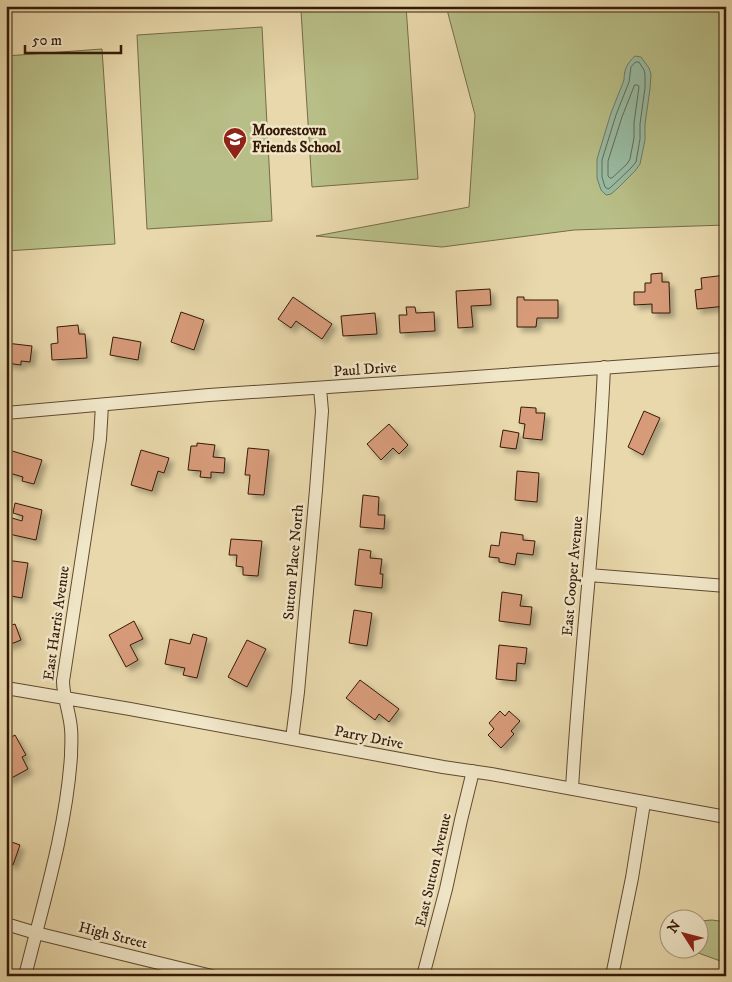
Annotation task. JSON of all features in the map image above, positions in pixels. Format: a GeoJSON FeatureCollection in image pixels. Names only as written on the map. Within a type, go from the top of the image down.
{"type":"FeatureCollection","features":[{"type":"Feature","properties":{"kind":"street","name":"Paul Drive"},"geometry":{"type":"LineString","coordinates":[[6,413],[209,395],[726,359]]}},
{"type":"Feature","properties":{"kind":"street","name":"East Cooper Avenue"},"geometry":{"type":"LineString","coordinates":[[572,789],[578,689],[589,575],[604,367]]}},
{"type":"Feature","properties":{"kind":"street","name":"Sutton Place North"},"geometry":{"type":"LineString","coordinates":[[292,739],[316,490],[322,411],[320,388]]}},
{"type":"Feature","properties":{"kind":"street","name":"East Harris Avenue"},"geometry":{"type":"LineString","coordinates":[[25,976],[55,856],[67,794],[71,729],[63,681],[100,440],[102,405]]}},
{"type":"Feature","properties":{"kind":"street"},"geometry":{"type":"LineString","coordinates":[[589,575],[726,586]]}},
{"type":"Feature","properties":{"kind":"street","name":"Parry Drive"},"geometry":{"type":"LineString","coordinates":[[6,688],[726,817]]}},
{"type":"Feature","properties":{"kind":"street","name":"East Sutton Avenue"},"geometry":{"type":"LineString","coordinates":[[423,976],[474,771]]}},
{"type":"Feature","properties":{"kind":"street"},"geometry":{"type":"LineString","coordinates":[[612,976],[632,878],[644,803]]}},
{"type":"Feature","properties":{"kind":"street","name":"High Street"},"geometry":{"type":"LineString","coordinates":[[6,924],[212,976]]}},
{"type":"Feature","properties":{"kind":"shaded area"},"geometry":{"type":"Polygon","coordinates":[[[367,6],[406,6],[418,179],[312,187],[301,11],[367,6]]]}},
{"type":"Feature","properties":{"kind":"shaded area"},"geometry":{"type":"Polygon","coordinates":[[[446,6],[726,6],[726,225],[574,230],[442,247],[316,236],[469,207],[475,115],[446,6]]]}},
{"type":"Feature","properties":{"kind":"shaded area"},"geometry":{"type":"Polygon","coordinates":[[[262,27],[272,221],[147,229],[137,35],[262,27]]]}},
{"type":"Feature","properties":{"kind":"shaded area"},"geometry":{"type":"Polygon","coordinates":[[[102,49],[115,244],[6,251],[6,56],[102,49]]]}},
{"type":"Feature","properties":{"kind":"shaded area"},"geometry":{"type":"Polygon","coordinates":[[[710,920],[726,922],[726,963],[710,957],[710,920]]]}},
{"type":"Feature","properties":{"kind":"water"},"geometry":{"type":"Polygon","coordinates":[[[635,56],[641,57],[651,74],[645,140],[640,164],[618,188],[611,194],[606,195],[601,190],[597,178],[597,159],[611,113],[624,80],[625,70],[635,56]]]}},
{"type":"Feature","properties":{"kind":"building"},"geometry":{"type":"Polygon","coordinates":[[[662,273],[662,282],[669,282],[670,313],[652,313],[652,304],[634,305],[634,292],[645,292],[645,283],[651,283],[651,274],[662,273]]]}},
{"type":"Feature","properties":{"kind":"building"},"geometry":{"type":"Polygon","coordinates":[[[726,275],[726,306],[697,309],[695,290],[702,289],[701,278],[726,275]]]}},
{"type":"Feature","properties":{"kind":"building"},"geometry":{"type":"Polygon","coordinates":[[[490,289],[491,305],[471,306],[473,327],[458,328],[456,291],[490,289]]]}},
{"type":"Feature","properties":{"kind":"building"},"geometry":{"type":"Polygon","coordinates":[[[293,297],[332,324],[322,339],[296,321],[291,328],[278,319],[293,297]]]}},
{"type":"Feature","properties":{"kind":"building"},"geometry":{"type":"Polygon","coordinates":[[[517,297],[524,297],[524,300],[558,300],[558,318],[537,318],[536,327],[517,327],[517,297]]]}},
{"type":"Feature","properties":{"kind":"building"},"geometry":{"type":"Polygon","coordinates":[[[406,307],[415,307],[416,313],[434,312],[435,331],[400,333],[399,315],[407,315],[406,307]]]}},
{"type":"Feature","properties":{"kind":"building"},"geometry":{"type":"Polygon","coordinates":[[[181,312],[204,320],[194,350],[171,342],[181,312]]]}},
{"type":"Feature","properties":{"kind":"building"},"geometry":{"type":"Polygon","coordinates":[[[375,313],[377,334],[343,336],[341,316],[375,313]]]}},
{"type":"Feature","properties":{"kind":"building"},"geometry":{"type":"Polygon","coordinates":[[[78,325],[79,334],[85,334],[87,358],[52,360],[51,344],[58,343],[57,327],[78,325]]]}},
{"type":"Feature","properties":{"kind":"building"},"geometry":{"type":"Polygon","coordinates":[[[113,337],[141,342],[138,360],[110,355],[113,337]]]}},
{"type":"Feature","properties":{"kind":"building"},"geometry":{"type":"Polygon","coordinates":[[[6,343],[32,346],[30,362],[21,361],[21,365],[6,363],[6,343]]]}},
{"type":"Feature","properties":{"kind":"building"},"geometry":{"type":"Polygon","coordinates":[[[521,407],[536,408],[536,413],[545,413],[542,440],[523,438],[525,424],[519,423],[521,407]]]}},
{"type":"Feature","properties":{"kind":"building"},"geometry":{"type":"Polygon","coordinates":[[[644,411],[660,418],[643,455],[628,447],[644,411]]]}},
{"type":"Feature","properties":{"kind":"building"},"geometry":{"type":"Polygon","coordinates":[[[389,424],[408,445],[399,454],[393,448],[381,460],[367,444],[389,424]]]}},
{"type":"Feature","properties":{"kind":"building"},"geometry":{"type":"Polygon","coordinates":[[[503,430],[519,433],[516,449],[500,447],[503,430]]]}},
{"type":"Feature","properties":{"kind":"building"},"geometry":{"type":"Polygon","coordinates":[[[197,443],[215,445],[213,457],[225,458],[224,473],[211,472],[211,478],[200,477],[201,471],[188,470],[191,446],[197,446],[197,443]]]}},
{"type":"Feature","properties":{"kind":"building"},"geometry":{"type":"Polygon","coordinates":[[[248,448],[269,450],[264,495],[248,494],[250,475],[245,475],[248,448]]]}},
{"type":"Feature","properties":{"kind":"building"},"geometry":{"type":"Polygon","coordinates":[[[9,450],[42,460],[34,484],[22,481],[23,477],[6,472],[6,457],[9,450]]]}},
{"type":"Feature","properties":{"kind":"building"},"geometry":{"type":"Polygon","coordinates":[[[141,450],[169,458],[164,473],[158,471],[152,491],[131,485],[141,450]]]}},
{"type":"Feature","properties":{"kind":"building"},"geometry":{"type":"Polygon","coordinates":[[[517,471],[539,473],[537,502],[515,500],[517,471]]]}},
{"type":"Feature","properties":{"kind":"building"},"geometry":{"type":"Polygon","coordinates":[[[363,495],[379,497],[378,515],[385,515],[384,529],[360,527],[363,495]]]}},
{"type":"Feature","properties":{"kind":"building"},"geometry":{"type":"Polygon","coordinates":[[[15,503],[42,510],[36,540],[9,534],[12,518],[22,521],[23,516],[13,513],[15,503]]]}},
{"type":"Feature","properties":{"kind":"building"},"geometry":{"type":"Polygon","coordinates":[[[501,532],[523,535],[523,540],[535,541],[533,555],[517,553],[515,565],[499,562],[499,558],[489,557],[491,545],[499,546],[501,532]]]}},
{"type":"Feature","properties":{"kind":"building"},"geometry":{"type":"Polygon","coordinates":[[[231,539],[262,541],[258,576],[243,575],[243,567],[236,566],[237,555],[229,555],[231,539]]]}},
{"type":"Feature","properties":{"kind":"building"},"geometry":{"type":"Polygon","coordinates":[[[359,549],[371,551],[370,558],[382,559],[380,574],[383,574],[382,588],[355,585],[359,549]]]}},
{"type":"Feature","properties":{"kind":"building"},"geometry":{"type":"Polygon","coordinates":[[[6,560],[28,563],[22,598],[6,595],[6,560]]]}},
{"type":"Feature","properties":{"kind":"building"},"geometry":{"type":"Polygon","coordinates":[[[502,592],[522,595],[520,606],[532,607],[530,625],[499,621],[502,592]]]}},
{"type":"Feature","properties":{"kind":"building"},"geometry":{"type":"Polygon","coordinates":[[[354,610],[372,613],[367,646],[349,643],[354,610]]]}},
{"type":"Feature","properties":{"kind":"building"},"geometry":{"type":"Polygon","coordinates":[[[134,621],[143,639],[130,645],[138,660],[126,667],[109,635],[134,621]]]}},
{"type":"Feature","properties":{"kind":"building"},"geometry":{"type":"Polygon","coordinates":[[[15,624],[21,640],[6,646],[6,627],[15,624]]]}},
{"type":"Feature","properties":{"kind":"building"},"geometry":{"type":"Polygon","coordinates":[[[193,634],[207,638],[197,678],[183,675],[185,668],[165,664],[170,639],[190,644],[193,634]]]}},
{"type":"Feature","properties":{"kind":"building"},"geometry":{"type":"Polygon","coordinates":[[[247,640],[266,649],[247,687],[228,677],[247,640]]]}},
{"type":"Feature","properties":{"kind":"building"},"geometry":{"type":"Polygon","coordinates":[[[499,645],[527,648],[525,664],[517,663],[516,681],[496,679],[499,645]]]}},
{"type":"Feature","properties":{"kind":"building"},"geometry":{"type":"Polygon","coordinates":[[[360,680],[399,709],[389,722],[379,714],[375,720],[346,698],[360,680]]]}},
{"type":"Feature","properties":{"kind":"building"},"geometry":{"type":"Polygon","coordinates":[[[500,711],[505,716],[509,711],[520,721],[511,731],[514,734],[501,748],[488,735],[494,729],[489,723],[500,711]]]}},
{"type":"Feature","properties":{"kind":"building"},"geometry":{"type":"Polygon","coordinates":[[[15,735],[26,755],[22,757],[28,769],[6,781],[6,740],[15,735]]]}},
{"type":"Feature","properties":{"kind":"building"},"geometry":{"type":"Polygon","coordinates":[[[6,840],[20,845],[13,865],[6,862],[6,840]]]}},
{"type":"Feature","properties":{"kind":"place","name":"Moorestown Friends School"},"geometry":{"type":"Point","coordinates":[235,160]}}]}
